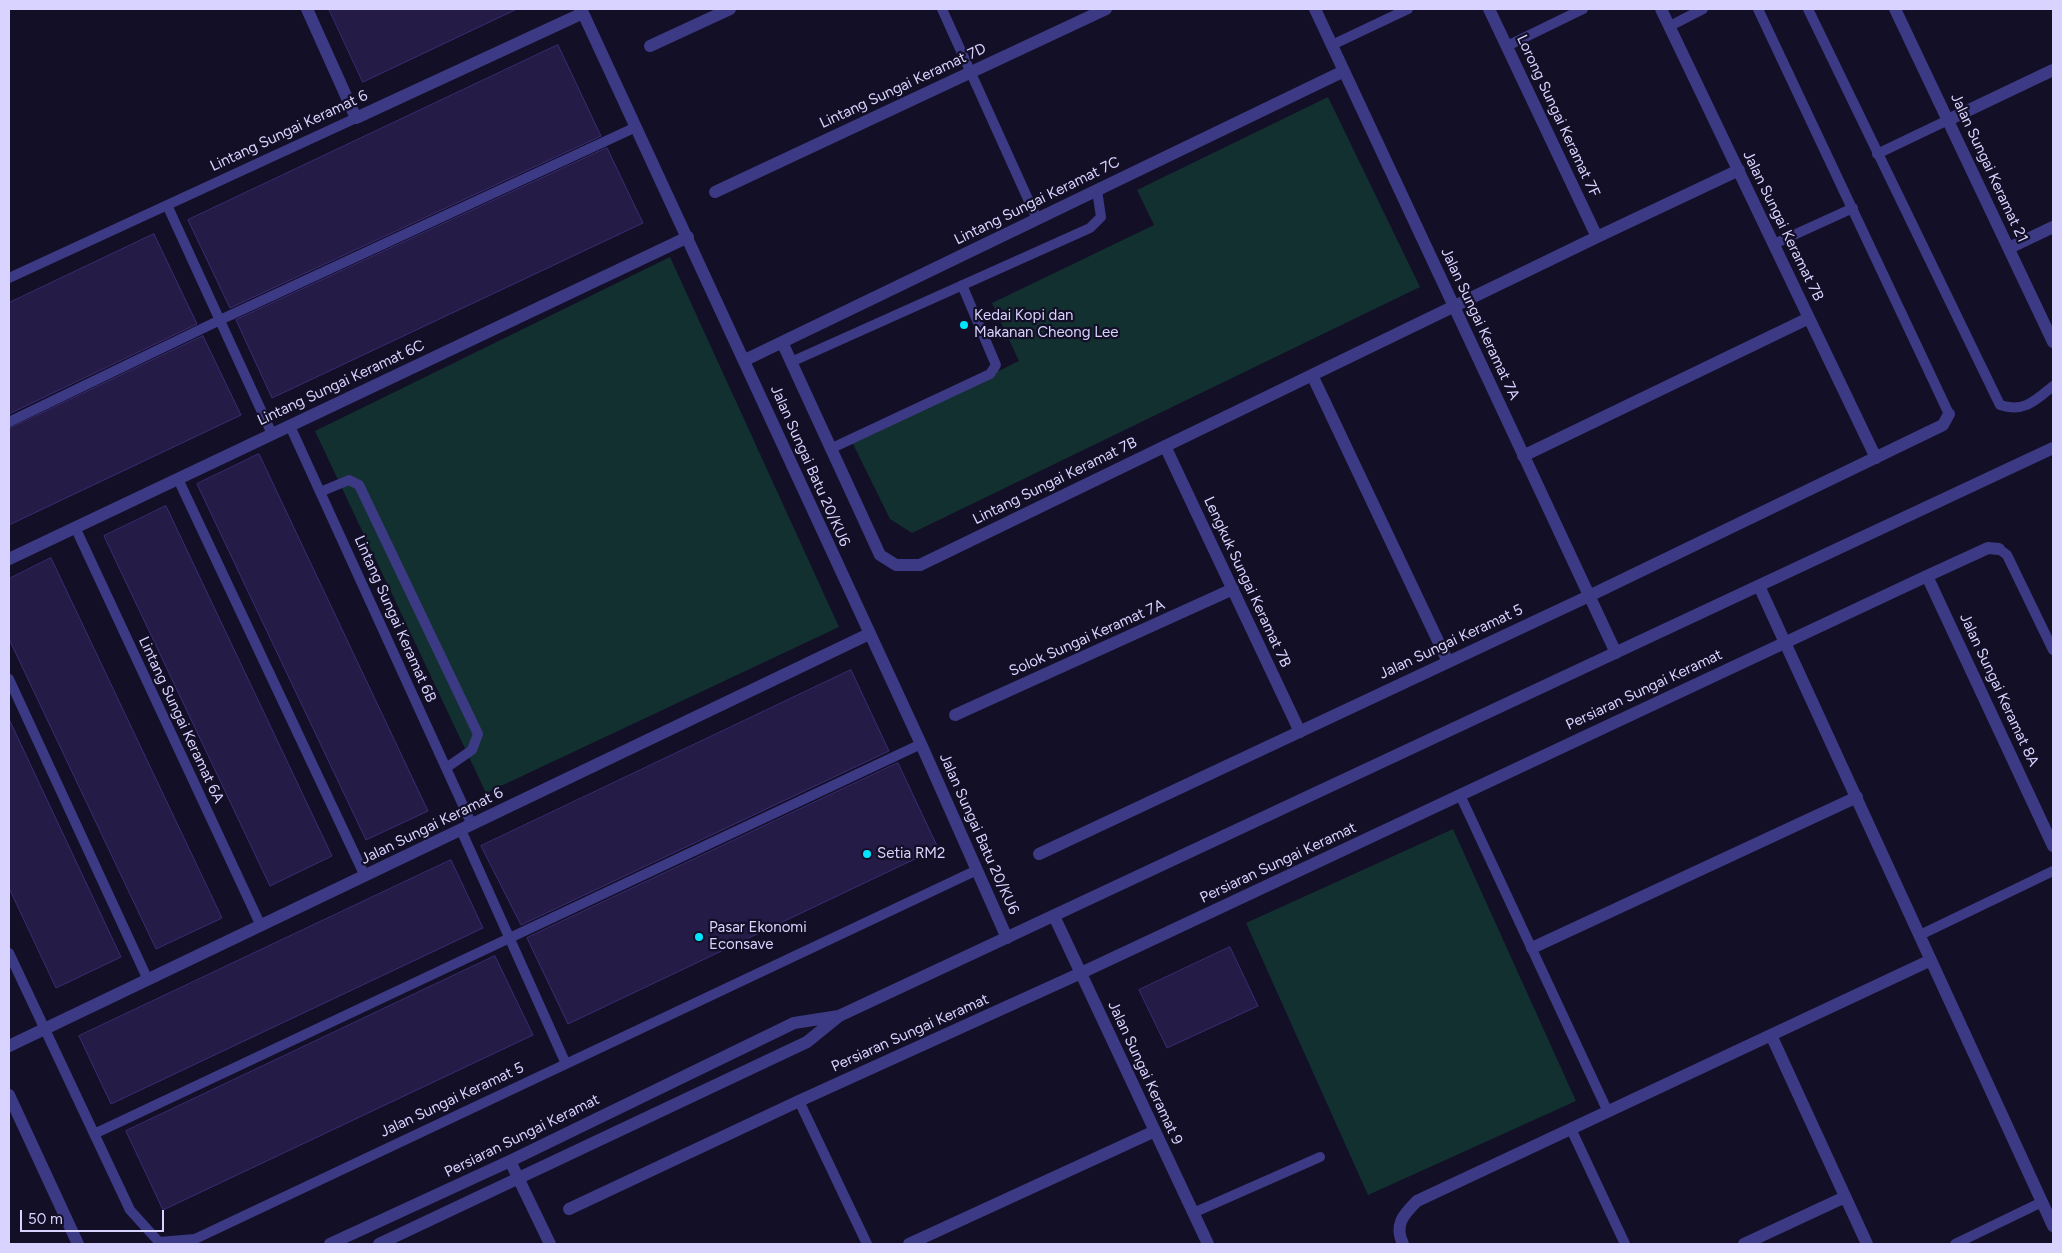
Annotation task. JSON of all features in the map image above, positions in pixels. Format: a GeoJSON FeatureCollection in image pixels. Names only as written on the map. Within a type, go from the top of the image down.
{"type":"FeatureCollection","features":[{"type":"Feature","properties":{"kind":"street"},"geometry":{"type":"LineString","coordinates":[[307,9],[356,118]]}},
{"type":"Feature","properties":{"kind":"street"},"geometry":{"type":"LineString","coordinates":[[650,46],[730,9]]}},
{"type":"Feature","properties":{"kind":"street","name":"Lintang Sungai Keramat 7D"},"geometry":{"type":"LineString","coordinates":[[715,192],[1106,9]]}},
{"type":"Feature","properties":{"kind":"street","name":"Jalan Sungai Keramat 7A"},"geometry":{"type":"LineString","coordinates":[[1315,9],[1616,653]]}},
{"type":"Feature","properties":{"kind":"street","name":"Lorong Sungai Keramat 7F"},"geometry":{"type":"LineString","coordinates":[[1489,9],[1597,237]]}},
{"type":"Feature","properties":{"kind":"street","name":"Jalan Sungai Keramat 7B"},"geometry":{"type":"LineString","coordinates":[[1662,9],[1876,458]]}},
{"type":"Feature","properties":{"kind":"street","name":"Jalan Sungai Keramat 21"},"geometry":{"type":"LineString","coordinates":[[1895,9],[2053,342]]}},
{"type":"Feature","properties":{"kind":"street","name":"Lintang Sungai Keramat 6"},"geometry":{"type":"LineString","coordinates":[[356,118],[584,11]]}},
{"type":"Feature","properties":{"kind":"street","name":"Jalan Sungai Batu 20/KU6"},"geometry":{"type":"LineString","coordinates":[[584,11],[921,744],[1007,938]]}},
{"type":"Feature","properties":{"kind":"street"},"geometry":{"type":"LineString","coordinates":[[1948,120],[2053,70]]}},
{"type":"Feature","properties":{"kind":"street","name":"Lintang Sungai Keramat 7C"},"geometry":{"type":"LineString","coordinates":[[745,360],[1344,72]]}},
{"type":"Feature","properties":{"kind":"street","name":"Lintang Sungai Keramat 7B"},"geometry":{"type":"LineString","coordinates":[[782,342],[880,555],[896,565],[920,564],[1738,170]]}},
{"type":"Feature","properties":{"kind":"street"},"geometry":{"type":"LineString","coordinates":[[2009,248],[2053,227]]}},
{"type":"Feature","properties":{"kind":"street","name":"Lintang Sungai Keramat 6C"},"geometry":{"type":"LineString","coordinates":[[9,558],[688,237]]}},
{"type":"Feature","properties":{"kind":"street"},"geometry":{"type":"LineString","coordinates":[[1523,456],[1809,318]]}},
{"type":"Feature","properties":{"kind":"street"},"geometry":{"type":"LineString","coordinates":[[1312,375],[1448,662]]}},
{"type":"Feature","properties":{"kind":"street","name":"Jalan Sungai Keramat 5"},"geometry":{"type":"LineString","coordinates":[[1039,854],[1589,596],[1876,458],[1943,425],[1949,414]]}},
{"type":"Feature","properties":{"kind":"street","name":"Lengkuk Sungai Keramat 7B"},"geometry":{"type":"LineString","coordinates":[[1165,446],[1300,732]]}},
{"type":"Feature","properties":{"kind":"street","name":"Persiaran Sungai Keramat"},"geometry":{"type":"LineString","coordinates":[[378,1244],[807,1042],[838,1016],[2053,448]]}},
{"type":"Feature","properties":{"kind":"street","name":"Persiaran Sungai Keramat"},"geometry":{"type":"LineString","coordinates":[[569,1209],[799,1101],[1081,973],[1927,576],[1988,548],[1999,549]]}},
{"type":"Feature","properties":{"kind":"street","name":"Jalan Sungai Keramat 8A"},"geometry":{"type":"LineString","coordinates":[[1927,576],[2053,846]]}},
{"type":"Feature","properties":{"kind":"street"},"geometry":{"type":"LineString","coordinates":[[1759,586],[2053,1226]]}},
{"type":"Feature","properties":{"kind":"street","name":"Solok Sungai Keramat 7A"},"geometry":{"type":"LineString","coordinates":[[955,715],[1232,590]]}},
{"type":"Feature","properties":{"kind":"street","name":"Jalan Sungai Keramat 6"},"geometry":{"type":"LineString","coordinates":[[9,1046],[869,634]]}},
{"type":"Feature","properties":{"kind":"street"},"geometry":{"type":"LineString","coordinates":[[1532,948],[1857,797]]}},
{"type":"Feature","properties":{"kind":"street","name":"Jalan Sungai Keramat 9"},"geometry":{"type":"LineString","coordinates":[[1054,916],[1208,1244]]}},
{"type":"Feature","properties":{"kind":"street"},"geometry":{"type":"LineString","coordinates":[[1403,1244],[1399,1235],[1402,1216],[1417,1201],[1931,960]]}},
{"type":"Feature","properties":{"kind":"street","name":"Persiaran Sungai Keramat"},"geometry":{"type":"LineString","coordinates":[[330,1244],[510,1161],[794,1023],[838,1016]]}},
{"type":"Feature","properties":{"kind":"street"},"geometry":{"type":"LineString","coordinates":[[1771,1035],[1867,1244]]}},
{"type":"Feature","properties":{"kind":"street"},"geometry":{"type":"LineString","coordinates":[[9,1095],[78,1244]]}},
{"type":"Feature","properties":{"kind":"street"},"geometry":{"type":"LineString","coordinates":[[909,1244],[1155,1131]]}},
{"type":"Feature","properties":{"kind":"street"},"geometry":{"type":"LineString","coordinates":[[510,1161],[550,1244]]}},
{"type":"Feature","properties":{"kind":"street"},"geometry":{"type":"LineString","coordinates":[[1744,1244],[1845,1197]]}},
{"type":"Feature","properties":{"kind":"lane"},"geometry":{"type":"LineString","coordinates":[[942,9],[1038,219]]}},
{"type":"Feature","properties":{"kind":"lane"},"geometry":{"type":"LineString","coordinates":[[1332,46],[1408,9]]}},
{"type":"Feature","properties":{"kind":"lane"},"geometry":{"type":"LineString","coordinates":[[1507,46],[1583,9]]}},
{"type":"Feature","properties":{"kind":"lane"},"geometry":{"type":"LineString","coordinates":[[1670,26],[1703,9]]}},
{"type":"Feature","properties":{"kind":"lane"},"geometry":{"type":"LineString","coordinates":[[1758,9],[1949,414]]}},
{"type":"Feature","properties":{"kind":"lane"},"geometry":{"type":"LineString","coordinates":[[1808,9],[2000,405],[2009,408],[2020,408],[2036,400],[2053,386]]}},
{"type":"Feature","properties":{"kind":"lane","name":"Lintang Sungai Keramat 6"},"geometry":{"type":"LineString","coordinates":[[9,278],[356,118]]}},
{"type":"Feature","properties":{"kind":"lane"},"geometry":{"type":"LineString","coordinates":[[1877,154],[1948,120]]}},
{"type":"Feature","properties":{"kind":"lane"},"geometry":{"type":"LineString","coordinates":[[9,422],[220,320],[636,127]]}},
{"type":"Feature","properties":{"kind":"lane"},"geometry":{"type":"LineString","coordinates":[[791,362],[1090,228],[1101,217],[1097,190]]}},
{"type":"Feature","properties":{"kind":"lane"},"geometry":{"type":"LineString","coordinates":[[167,205],[272,434]]}},
{"type":"Feature","properties":{"kind":"lane"},"geometry":{"type":"LineString","coordinates":[[1774,244],[1852,208]]}},
{"type":"Feature","properties":{"kind":"lane"},"geometry":{"type":"LineString","coordinates":[[830,449],[990,374],[996,365],[962,285]]}},
{"type":"Feature","properties":{"kind":"lane","name":"Lintang Sungai Keramat 6B"},"geometry":{"type":"LineString","coordinates":[[290,426],[446,768],[510,939],[566,1064]]}},
{"type":"Feature","properties":{"kind":"lane"},"geometry":{"type":"LineString","coordinates":[[178,478],[365,876]]}},
{"type":"Feature","properties":{"kind":"lane"},"geometry":{"type":"LineString","coordinates":[[320,492],[349,480],[359,485],[478,734],[472,750],[446,768]]}},
{"type":"Feature","properties":{"kind":"lane","name":"Lintang Sungai Keramat 6A"},"geometry":{"type":"LineString","coordinates":[[75,527],[261,926]]}},
{"type":"Feature","properties":{"kind":"lane"},"geometry":{"type":"LineString","coordinates":[[1999,549],[2008,555],[2053,650]]}},
{"type":"Feature","properties":{"kind":"lane"},"geometry":{"type":"LineString","coordinates":[[9,679],[148,980]]}},
{"type":"Feature","properties":{"kind":"lane"},"geometry":{"type":"LineString","coordinates":[[94,1134],[921,744]]}},
{"type":"Feature","properties":{"kind":"lane"},"geometry":{"type":"LineString","coordinates":[[1460,795],[1608,1112]]}},
{"type":"Feature","properties":{"kind":"lane","name":"Jalan Sungai Keramat 5"},"geometry":{"type":"LineString","coordinates":[[44,1029],[130,1210],[159,1242],[195,1239],[977,870]]}},
{"type":"Feature","properties":{"kind":"lane"},"geometry":{"type":"LineString","coordinates":[[1920,935],[2053,872]]}},
{"type":"Feature","properties":{"kind":"lane"},"geometry":{"type":"LineString","coordinates":[[9,953],[44,1029]]}},
{"type":"Feature","properties":{"kind":"lane"},"geometry":{"type":"LineString","coordinates":[[799,1101],[867,1244]]}},
{"type":"Feature","properties":{"kind":"lane"},"geometry":{"type":"LineString","coordinates":[[1571,1129],[1625,1244]]}},
{"type":"Feature","properties":{"kind":"lane"},"geometry":{"type":"LineString","coordinates":[[1193,1213],[1320,1157]]}},
{"type":"Feature","properties":{"kind":"lane"},"geometry":{"type":"LineString","coordinates":[[1955,1244],[2042,1202]]}},
{"type":"Feature","properties":{"kind":"green space"},"geometry":{"type":"Polygon","coordinates":[[[1328,97],[1420,287],[912,533],[890,519],[852,442],[1019,361],[992,303],[1154,225],[1137,190],[1328,97]]]}},
{"type":"Feature","properties":{"kind":"green space"},"geometry":{"type":"Polygon","coordinates":[[[670,257],[839,627],[486,793],[315,431],[670,257]]]}},
{"type":"Feature","properties":{"kind":"green space"},"geometry":{"type":"Polygon","coordinates":[[[1453,829],[1576,1101],[1368,1195],[1246,923],[1453,829]]]}},
{"type":"Feature","properties":{"kind":"building"},"geometry":{"type":"Polygon","coordinates":[[[329,9],[517,9],[363,82],[329,9]]]}},
{"type":"Feature","properties":{"kind":"building"},"geometry":{"type":"Polygon","coordinates":[[[558,45],[601,136],[230,308],[188,220],[558,45]]]}},
{"type":"Feature","properties":{"kind":"building"},"geometry":{"type":"Polygon","coordinates":[[[607,148],[643,223],[272,398],[236,320],[607,148]]]}},
{"type":"Feature","properties":{"kind":"building"},"geometry":{"type":"Polygon","coordinates":[[[154,234],[197,324],[9,414],[9,303],[154,234]]]}},
{"type":"Feature","properties":{"kind":"building"},"geometry":{"type":"Polygon","coordinates":[[[203,336],[241,415],[9,525],[9,429],[203,336]]]}},
{"type":"Feature","properties":{"kind":"building"},"geometry":{"type":"Polygon","coordinates":[[[259,454],[428,811],[366,840],[197,484],[259,454]]]}},
{"type":"Feature","properties":{"kind":"building"},"geometry":{"type":"Polygon","coordinates":[[[166,506],[332,856],[270,886],[104,536],[166,506]]]}},
{"type":"Feature","properties":{"kind":"building"},"geometry":{"type":"Polygon","coordinates":[[[51,558],[222,918],[156,949],[9,639],[9,579],[51,558]]]}},
{"type":"Feature","properties":{"kind":"building"},"geometry":{"type":"Polygon","coordinates":[[[851,670],[889,751],[521,925],[481,846],[851,670]]]}},
{"type":"Feature","properties":{"kind":"building"},"geometry":{"type":"Polygon","coordinates":[[[9,719],[121,957],[56,988],[9,888],[9,719]]]}},
{"type":"Feature","properties":{"kind":"building"},"geometry":{"type":"Polygon","coordinates":[[[898,763],[938,848],[568,1024],[527,938],[898,763]]]}},
{"type":"Feature","properties":{"kind":"building"},"geometry":{"type":"Polygon","coordinates":[[[451,860],[483,928],[111,1104],[79,1036],[451,860]]]}},
{"type":"Feature","properties":{"kind":"building"},"geometry":{"type":"Polygon","coordinates":[[[1230,947],[1258,1006],[1167,1048],[1139,990],[1230,947]]]}},
{"type":"Feature","properties":{"kind":"building"},"geometry":{"type":"Polygon","coordinates":[[[495,956],[533,1035],[163,1210],[126,1131],[495,956]]]}},
{"type":"Feature","properties":{"kind":"place","name":"Kedai Kopi dan Makanan Cheong Lee"},"geometry":{"type":"Point","coordinates":[964,325]}},
{"type":"Feature","properties":{"kind":"place","name":"Setia RM2"},"geometry":{"type":"Point","coordinates":[867,854]}},
{"type":"Feature","properties":{"kind":"place","name":"Pasar Ekonomi Econsave"},"geometry":{"type":"Point","coordinates":[699,937]}}]}
